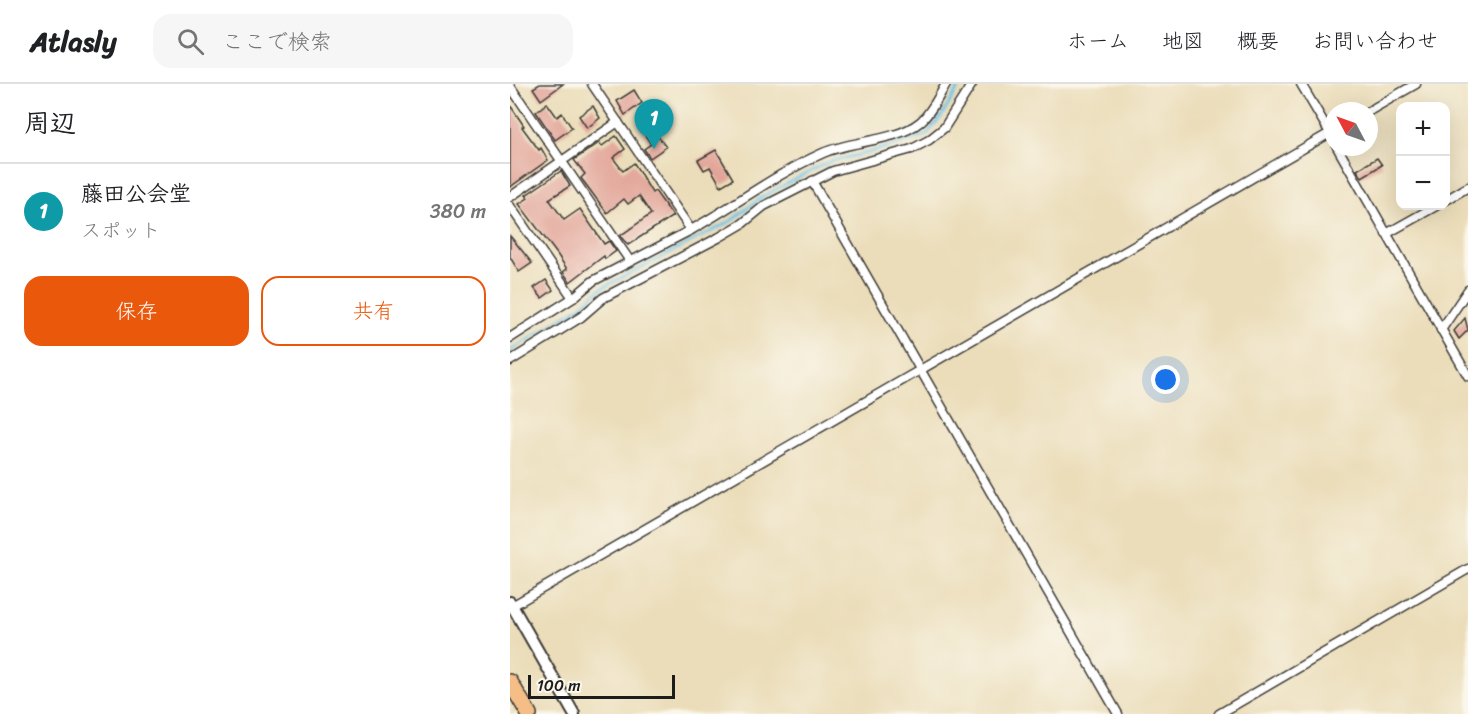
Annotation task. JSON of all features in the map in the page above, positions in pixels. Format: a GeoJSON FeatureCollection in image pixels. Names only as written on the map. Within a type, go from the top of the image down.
{"type":"FeatureCollection","features":[{"type":"Feature","properties":{"kind":"highway"},"geometry":{"type":"LineString","coordinates":[[510,682],[529,714]]}},
{"type":"Feature","properties":{"kind":"street"},"geometry":{"type":"LineString","coordinates":[[592,84],[691,230]]}},
{"type":"Feature","properties":{"kind":"street"},"geometry":{"type":"LineString","coordinates":[[510,338],[573,298],[593,281],[691,230],[756,189],[825,152],[901,132],[921,122],[946,84]]}},
{"type":"Feature","properties":{"kind":"street"},"geometry":{"type":"LineString","coordinates":[[510,361],[581,317],[603,298],[718,238],[742,224],[764,206],[833,171],[912,149],[929,140],[944,128],[972,84]]}},
{"type":"Feature","properties":{"kind":"street"},"geometry":{"type":"LineString","coordinates":[[1302,84],[1324,121]]}},
{"type":"Feature","properties":{"kind":"street"},"geometry":{"type":"LineString","coordinates":[[1378,106],[1416,84]]}},
{"type":"Feature","properties":{"kind":"street"},"geometry":{"type":"LineString","coordinates":[[510,86],[630,261]]}},
{"type":"Feature","properties":{"kind":"street"},"geometry":{"type":"LineString","coordinates":[[510,197],[618,122]]}},
{"type":"Feature","properties":{"kind":"street"},"geometry":{"type":"LineString","coordinates":[[574,714],[511,605],[1324,140]]}},
{"type":"Feature","properties":{"kind":"street"},"geometry":{"type":"LineString","coordinates":[[1342,156],[1468,376]]}},
{"type":"Feature","properties":{"kind":"street"},"geometry":{"type":"LineString","coordinates":[[812,181],[1118,714]]}},
{"type":"Feature","properties":{"kind":"street"},"geometry":{"type":"LineString","coordinates":[[1450,198],[1468,187]]}},
{"type":"Feature","properties":{"kind":"street"},"geometry":{"type":"LineString","coordinates":[[510,206],[573,298]]}},
{"type":"Feature","properties":{"kind":"street"},"geometry":{"type":"LineString","coordinates":[[1386,234],[1429,210]]}},
{"type":"Feature","properties":{"kind":"street"},"geometry":{"type":"LineString","coordinates":[[1441,330],[1468,290]]}},
{"type":"Feature","properties":{"kind":"street"},"geometry":{"type":"LineString","coordinates":[[1219,714],[1468,569]]}},
{"type":"Feature","properties":{"kind":"building"},"geometry":{"type":"Polygon","coordinates":[[[540,84],[563,84],[541,100],[533,88],[540,84]]]}},
{"type":"Feature","properties":{"kind":"building"},"geometry":{"type":"Polygon","coordinates":[[[634,90],[642,103],[625,115],[617,101],[634,90]]]}},
{"type":"Feature","properties":{"kind":"building"},"geometry":{"type":"Polygon","coordinates":[[[547,103],[557,117],[562,113],[572,128],[555,140],[536,112],[547,103]]]}},
{"type":"Feature","properties":{"kind":"building"},"geometry":{"type":"Polygon","coordinates":[[[510,105],[524,126],[522,127],[539,150],[541,148],[548,160],[510,187],[510,105]]]}},
{"type":"Feature","properties":{"kind":"building"},"geometry":{"type":"Polygon","coordinates":[[[593,106],[600,118],[587,128],[579,116],[593,106]]]}},
{"type":"Feature","properties":{"kind":"building"},"geometry":{"type":"Polygon","coordinates":[[[655,118],[661,126],[654,131],[666,147],[650,158],[644,149],[651,144],[640,127],[655,118]]]}},
{"type":"Feature","properties":{"kind":"building"},"geometry":{"type":"Polygon","coordinates":[[[616,136],[625,149],[613,158],[623,171],[634,163],[652,193],[655,191],[673,216],[628,245],[620,236],[651,214],[639,196],[628,204],[624,199],[607,213],[581,178],[585,174],[574,160],[599,143],[602,146],[616,136]]]}},
{"type":"Feature","properties":{"kind":"building"},"geometry":{"type":"Polygon","coordinates":[[[716,150],[733,179],[721,186],[710,167],[704,170],[698,160],[716,150]]]}},
{"type":"Feature","properties":{"kind":"building"},"geometry":{"type":"Polygon","coordinates":[[[1377,158],[1382,165],[1362,177],[1357,170],[1377,158]]]}},
{"type":"Feature","properties":{"kind":"building"},"geometry":{"type":"Polygon","coordinates":[[[561,171],[570,186],[549,199],[564,220],[580,209],[604,244],[609,241],[616,251],[605,259],[604,256],[570,282],[563,272],[567,269],[519,204],[528,198],[526,195],[561,171]]]}},
{"type":"Feature","properties":{"kind":"building"},"geometry":{"type":"Polygon","coordinates":[[[510,236],[532,263],[519,272],[510,257],[510,236]]]}},
{"type":"Feature","properties":{"kind":"building"},"geometry":{"type":"Polygon","coordinates":[[[546,280],[553,290],[542,298],[534,288],[546,280]]]}},
{"type":"Feature","properties":{"kind":"building"},"geometry":{"type":"Polygon","coordinates":[[[1465,318],[1468,330],[1459,339],[1454,331],[1465,318]]]}},
{"type":"Feature","properties":{"kind":"waterway"},"geometry":{"type":"LineString","coordinates":[[510,351],[580,307],[600,289],[731,221],[759,199],[780,187],[831,161],[868,153],[926,135],[941,117],[961,84]]}},
{"type":"Feature","properties":{"kind":"place","name":"藤田公会堂"},"geometry":{"type":"Point","coordinates":[654,149]}}]}
